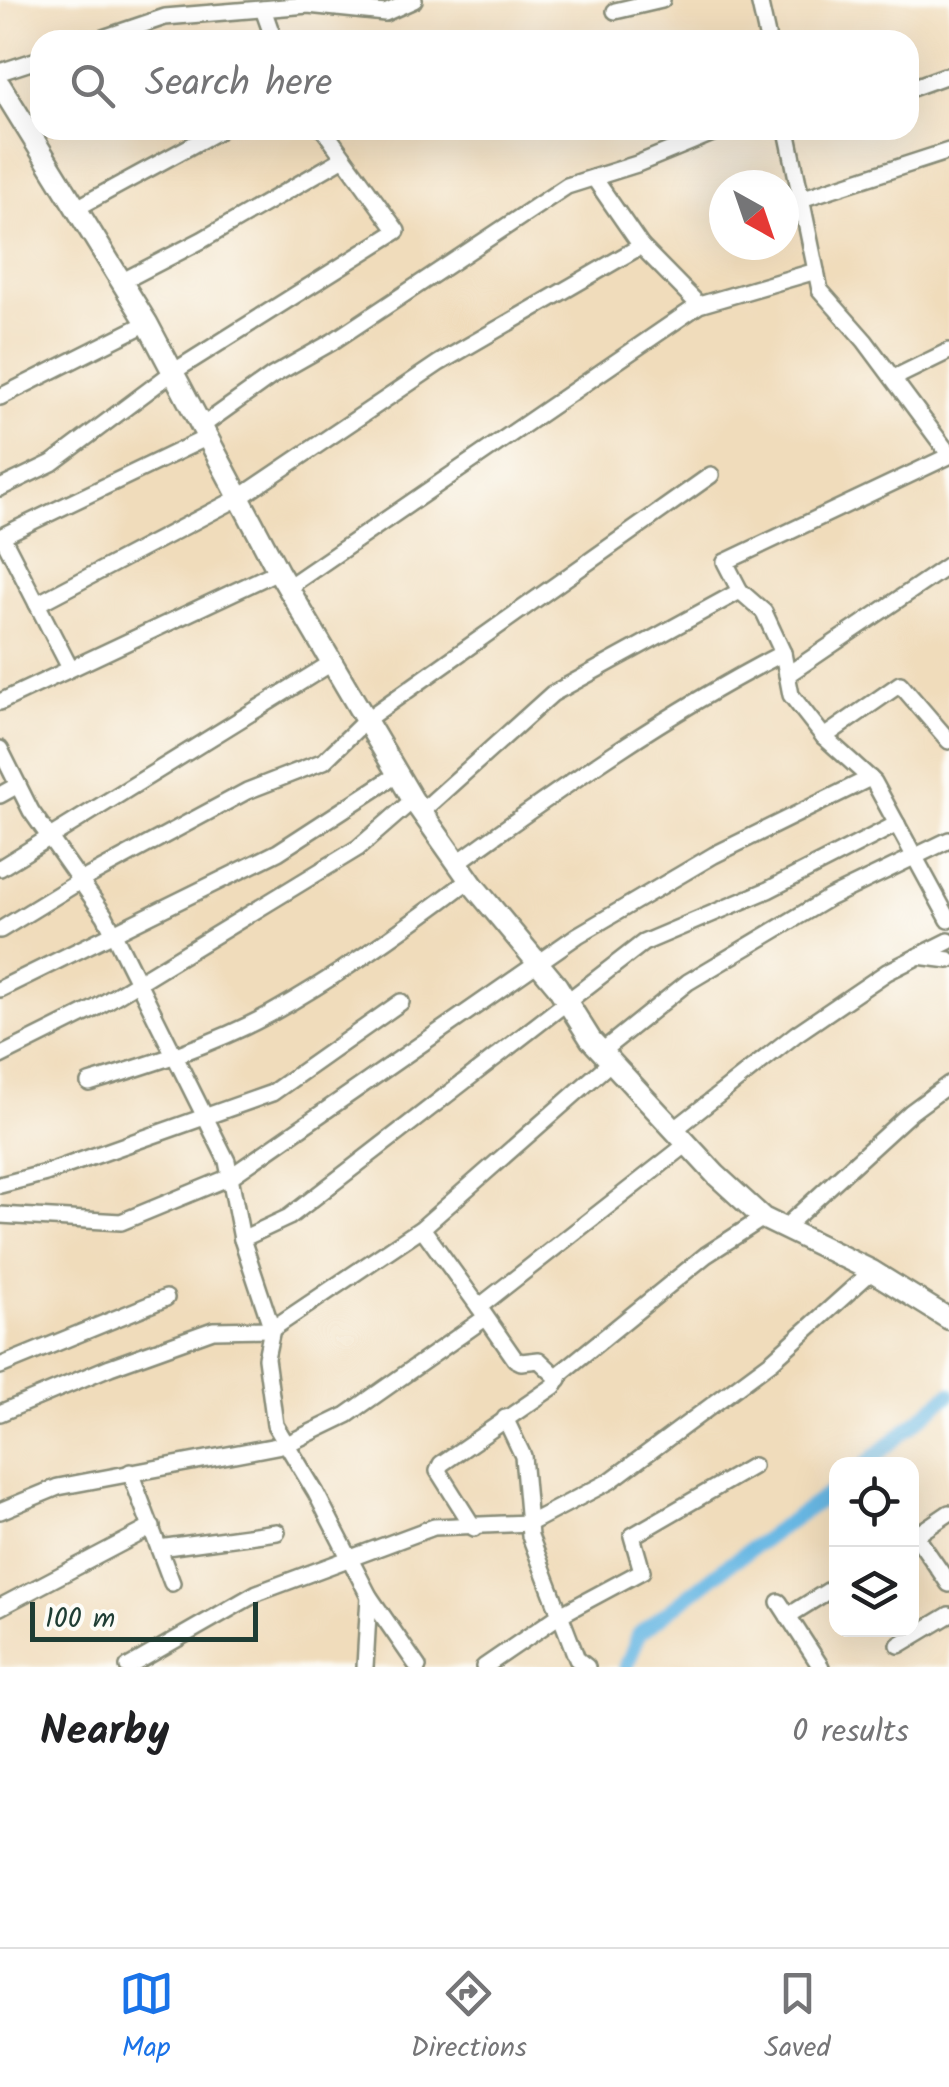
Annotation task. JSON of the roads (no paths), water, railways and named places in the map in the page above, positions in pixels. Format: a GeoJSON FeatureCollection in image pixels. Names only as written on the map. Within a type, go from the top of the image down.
{"type":"FeatureCollection","features":[{"type":"Feature","properties":{"kind":"street"},"geometry":{"type":"LineString","coordinates":[[127,30],[165,17],[308,5],[385,13],[414,0]]}},
{"type":"Feature","properties":{"kind":"street"},"geometry":{"type":"LineString","coordinates":[[615,11],[662,0]]}},
{"type":"Feature","properties":{"kind":"street"},"geometry":{"type":"LineString","coordinates":[[759,0],[766,30]]}},
{"type":"Feature","properties":{"kind":"street"},"geometry":{"type":"LineString","coordinates":[[263,9],[270,30]]}},
{"type":"Feature","properties":{"kind":"street"},"geometry":{"type":"LineString","coordinates":[[0,72],[30,62]]}},
{"type":"Feature","properties":{"kind":"street"},"geometry":{"type":"LineString","coordinates":[[919,85],[945,76]]}},
{"type":"Feature","properties":{"kind":"street"},"geometry":{"type":"LineString","coordinates":[[0,85],[30,135]]}},
{"type":"Feature","properties":{"kind":"street"},"geometry":{"type":"LineString","coordinates":[[33,140],[147,323],[283,579],[418,806],[607,1057],[764,1218],[872,1271],[947,1314]]}},
{"type":"Feature","properties":{"kind":"street"},"geometry":{"type":"LineString","coordinates":[[75,209],[202,140]]}},
{"type":"Feature","properties":{"kind":"street"},"geometry":{"type":"LineString","coordinates":[[0,488],[52,463],[173,372],[396,231],[331,140]]}},
{"type":"Feature","properties":{"kind":"street"},"geometry":{"type":"LineString","coordinates":[[70,668],[2,536],[205,432],[272,376],[332,342],[568,186],[694,140]]}},
{"type":"Feature","properties":{"kind":"street"},"geometry":{"type":"LineString","coordinates":[[792,140],[820,290],[894,378],[949,455],[725,562],[740,591],[764,612],[783,653],[792,695],[824,737],[870,778],[949,920]]}},
{"type":"Feature","properties":{"kind":"street"},"geometry":{"type":"LineString","coordinates":[[801,198],[949,150]]}},
{"type":"Feature","properties":{"kind":"street"},"geometry":{"type":"LineString","coordinates":[[120,282],[344,158]]}},
{"type":"Feature","properties":{"kind":"street"},"geometry":{"type":"LineString","coordinates":[[594,178],[641,246],[698,305]]}},
{"type":"Feature","properties":{"kind":"street"},"geometry":{"type":"LineString","coordinates":[[37,604],[242,496],[439,363],[641,246]]}},
{"type":"Feature","properties":{"kind":"street"},"geometry":{"type":"LineString","coordinates":[[0,702],[70,668],[283,579],[698,305],[816,271]]}},
{"type":"Feature","properties":{"kind":"street"},"geometry":{"type":"LineString","coordinates":[[0,397],[147,323]]}},
{"type":"Feature","properties":{"kind":"street"},"geometry":{"type":"LineString","coordinates":[[894,378],[949,351]]}},
{"type":"Feature","properties":{"kind":"street"},"geometry":{"type":"LineString","coordinates":[[0,930],[80,881],[247,791],[324,761],[367,719],[711,475]]}},
{"type":"Feature","properties":{"kind":"street"},"geometry":{"type":"LineString","coordinates":[[788,675],[949,565]]}},
{"type":"Feature","properties":{"kind":"street"},"geometry":{"type":"LineString","coordinates":[[0,1056],[94,1009],[358,848],[418,806],[552,694],[740,591]]}},
{"type":"Feature","properties":{"kind":"street"},"geometry":{"type":"LineString","coordinates":[[89,1083],[176,1056],[269,1014],[396,935],[562,786],[735,678],[783,653]]}},
{"type":"Feature","properties":{"kind":"street"},"geometry":{"type":"LineString","coordinates":[[0,868],[332,662]]}},
{"type":"Feature","properties":{"kind":"street"},"geometry":{"type":"LineString","coordinates":[[824,737],[900,684],[949,741]]}},
{"type":"Feature","properties":{"kind":"street"},"geometry":{"type":"LineString","coordinates":[[0,749],[49,836],[114,933],[227,1161],[242,1239],[272,1329],[266,1358],[276,1425],[369,1596],[418,1667]]}},
{"type":"Feature","properties":{"kind":"street"},"geometry":{"type":"LineString","coordinates":[[0,989],[278,852],[398,774]]}},
{"type":"Feature","properties":{"kind":"street"},"geometry":{"type":"LineString","coordinates":[[0,1215],[121,1222],[230,1177],[537,962],[714,855],[870,778]]}},
{"type":"Feature","properties":{"kind":"street"},"geometry":{"type":"LineString","coordinates":[[0,795],[18,784]]}},
{"type":"Feature","properties":{"kind":"street"},"geometry":{"type":"LineString","coordinates":[[242,1239],[289,1217],[643,943],[768,890],[897,824]]}},
{"type":"Feature","properties":{"kind":"street"},"geometry":{"type":"LineString","coordinates":[[0,1414],[110,1367],[213,1330],[272,1329],[422,1228],[688,982],[829,898],[949,840]]}},
{"type":"Feature","properties":{"kind":"street"},"geometry":{"type":"LineString","coordinates":[[0,1512],[58,1487],[287,1444],[347,1415],[482,1312],[796,1034],[887,972],[949,941]]}},
{"type":"Feature","properties":{"kind":"street"},"geometry":{"type":"LineString","coordinates":[[918,956],[949,960]]}},
{"type":"Feature","properties":{"kind":"street"},"geometry":{"type":"LineString","coordinates":[[0,1185],[46,1173],[272,1093],[401,1002]]}},
{"type":"Feature","properties":{"kind":"street"},"geometry":{"type":"LineString","coordinates":[[784,1228],[911,1112],[949,1084]]}},
{"type":"Feature","properties":{"kind":"street"},"geometry":{"type":"LineString","coordinates":[[474,1528],[438,1471],[450,1457],[559,1379],[562,1372],[706,1256],[764,1218]]}},
{"type":"Feature","properties":{"kind":"street"},"geometry":{"type":"LineString","coordinates":[[422,1228],[515,1359],[538,1360],[559,1379]]}},
{"type":"Feature","properties":{"kind":"street"},"geometry":{"type":"LineString","coordinates":[[128,1667],[257,1593],[434,1528],[530,1523],[610,1481],[773,1360],[872,1271]]}},
{"type":"Feature","properties":{"kind":"street"},"geometry":{"type":"LineString","coordinates":[[0,1366],[166,1298]]}},
{"type":"Feature","properties":{"kind":"street"},"geometry":{"type":"LineString","coordinates":[[505,1418],[523,1456],[530,1536],[577,1659],[587,1667]]}},
{"type":"Feature","properties":{"kind":"street"},"geometry":{"type":"LineString","coordinates":[[484,1667],[560,1614],[642,1572],[632,1536],[752,1466]]}},
{"type":"Feature","properties":{"kind":"street"},"geometry":{"type":"LineString","coordinates":[[130,1472],[172,1583]]}},
{"type":"Feature","properties":{"kind":"street"},"geometry":{"type":"LineString","coordinates":[[919,1534],[949,1513]]}},
{"type":"Feature","properties":{"kind":"street"},"geometry":{"type":"LineString","coordinates":[[0,1607],[152,1528]]}},
{"type":"Feature","properties":{"kind":"street"},"geometry":{"type":"LineString","coordinates":[[159,1548],[277,1532]]}},
{"type":"Feature","properties":{"kind":"street"},"geometry":{"type":"LineString","coordinates":[[919,1544],[949,1584]]}},
{"type":"Feature","properties":{"kind":"street"},"geometry":{"type":"LineString","coordinates":[[821,1667],[784,1609],[829,1589]]}},
{"type":"Feature","properties":{"kind":"street"},"geometry":{"type":"LineString","coordinates":[[364,1667],[369,1596]]}},
{"type":"Feature","properties":{"kind":"street"},"geometry":{"type":"LineString","coordinates":[[899,1645],[949,1615]]}},
{"type":"Feature","properties":{"kind":"waterway"},"geometry":{"type":"LineString","coordinates":[[874,1457],[949,1394]]}},
{"type":"Feature","properties":{"kind":"waterway"},"geometry":{"type":"LineString","coordinates":[[626,1667],[639,1634],[829,1494]]}}]}
